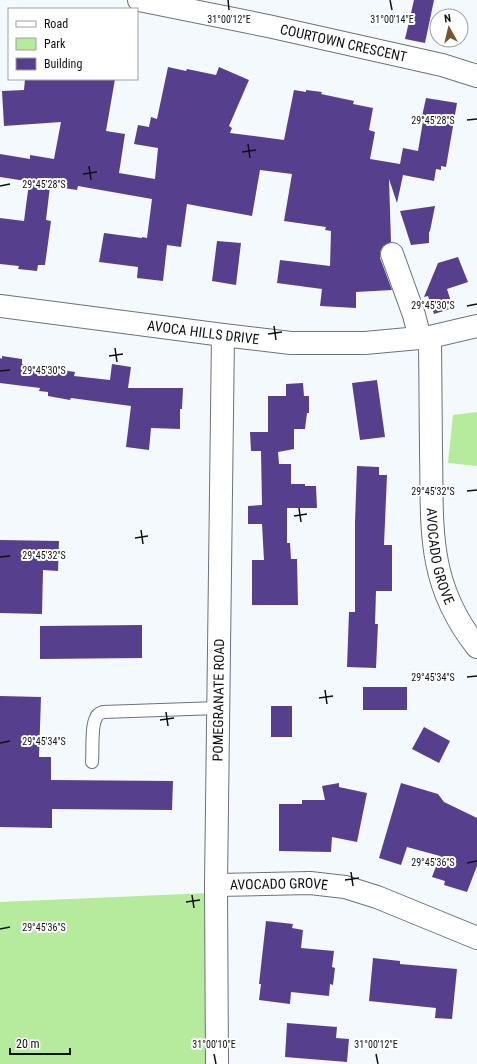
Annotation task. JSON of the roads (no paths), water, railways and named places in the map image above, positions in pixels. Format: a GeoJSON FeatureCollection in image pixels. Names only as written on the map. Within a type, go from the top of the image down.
{"type":"FeatureCollection","features":[{"type":"Feature","properties":{"kind":"street","name":"COURTOWN CRESCENT"},"geometry":{"type":"LineString","coordinates":[[139,0],[276,28],[442,65],[477,76]]}},
{"type":"Feature","properties":{"kind":"street","name":"AVOCADO GROVE"},"geometry":{"type":"LineString","coordinates":[[392,254],[414,315],[425,338],[434,542],[437,564],[445,589],[457,617],[477,647]]}},
{"type":"Feature","properties":{"kind":"street","name":"AVOCA HILLS DRIVE"},"geometry":{"type":"LineString","coordinates":[[0,306],[291,343],[365,343],[425,338],[477,326]]}},
{"type":"Feature","properties":{"kind":"street","name":"POMEGRANATE ROAD"},"geometry":{"type":"LineString","coordinates":[[217,1064],[216,885],[223,335]]}},
{"type":"Feature","properties":{"kind":"street","name":"AVOCADO GROVE"},"geometry":{"type":"LineString","coordinates":[[216,885],[310,883],[345,887],[376,897],[477,938]]}},
{"type":"Feature","properties":{"kind":"lane"},"geometry":{"type":"LineString","coordinates":[[92,762],[94,724],[97,716],[103,712],[218,708]]}}]}
